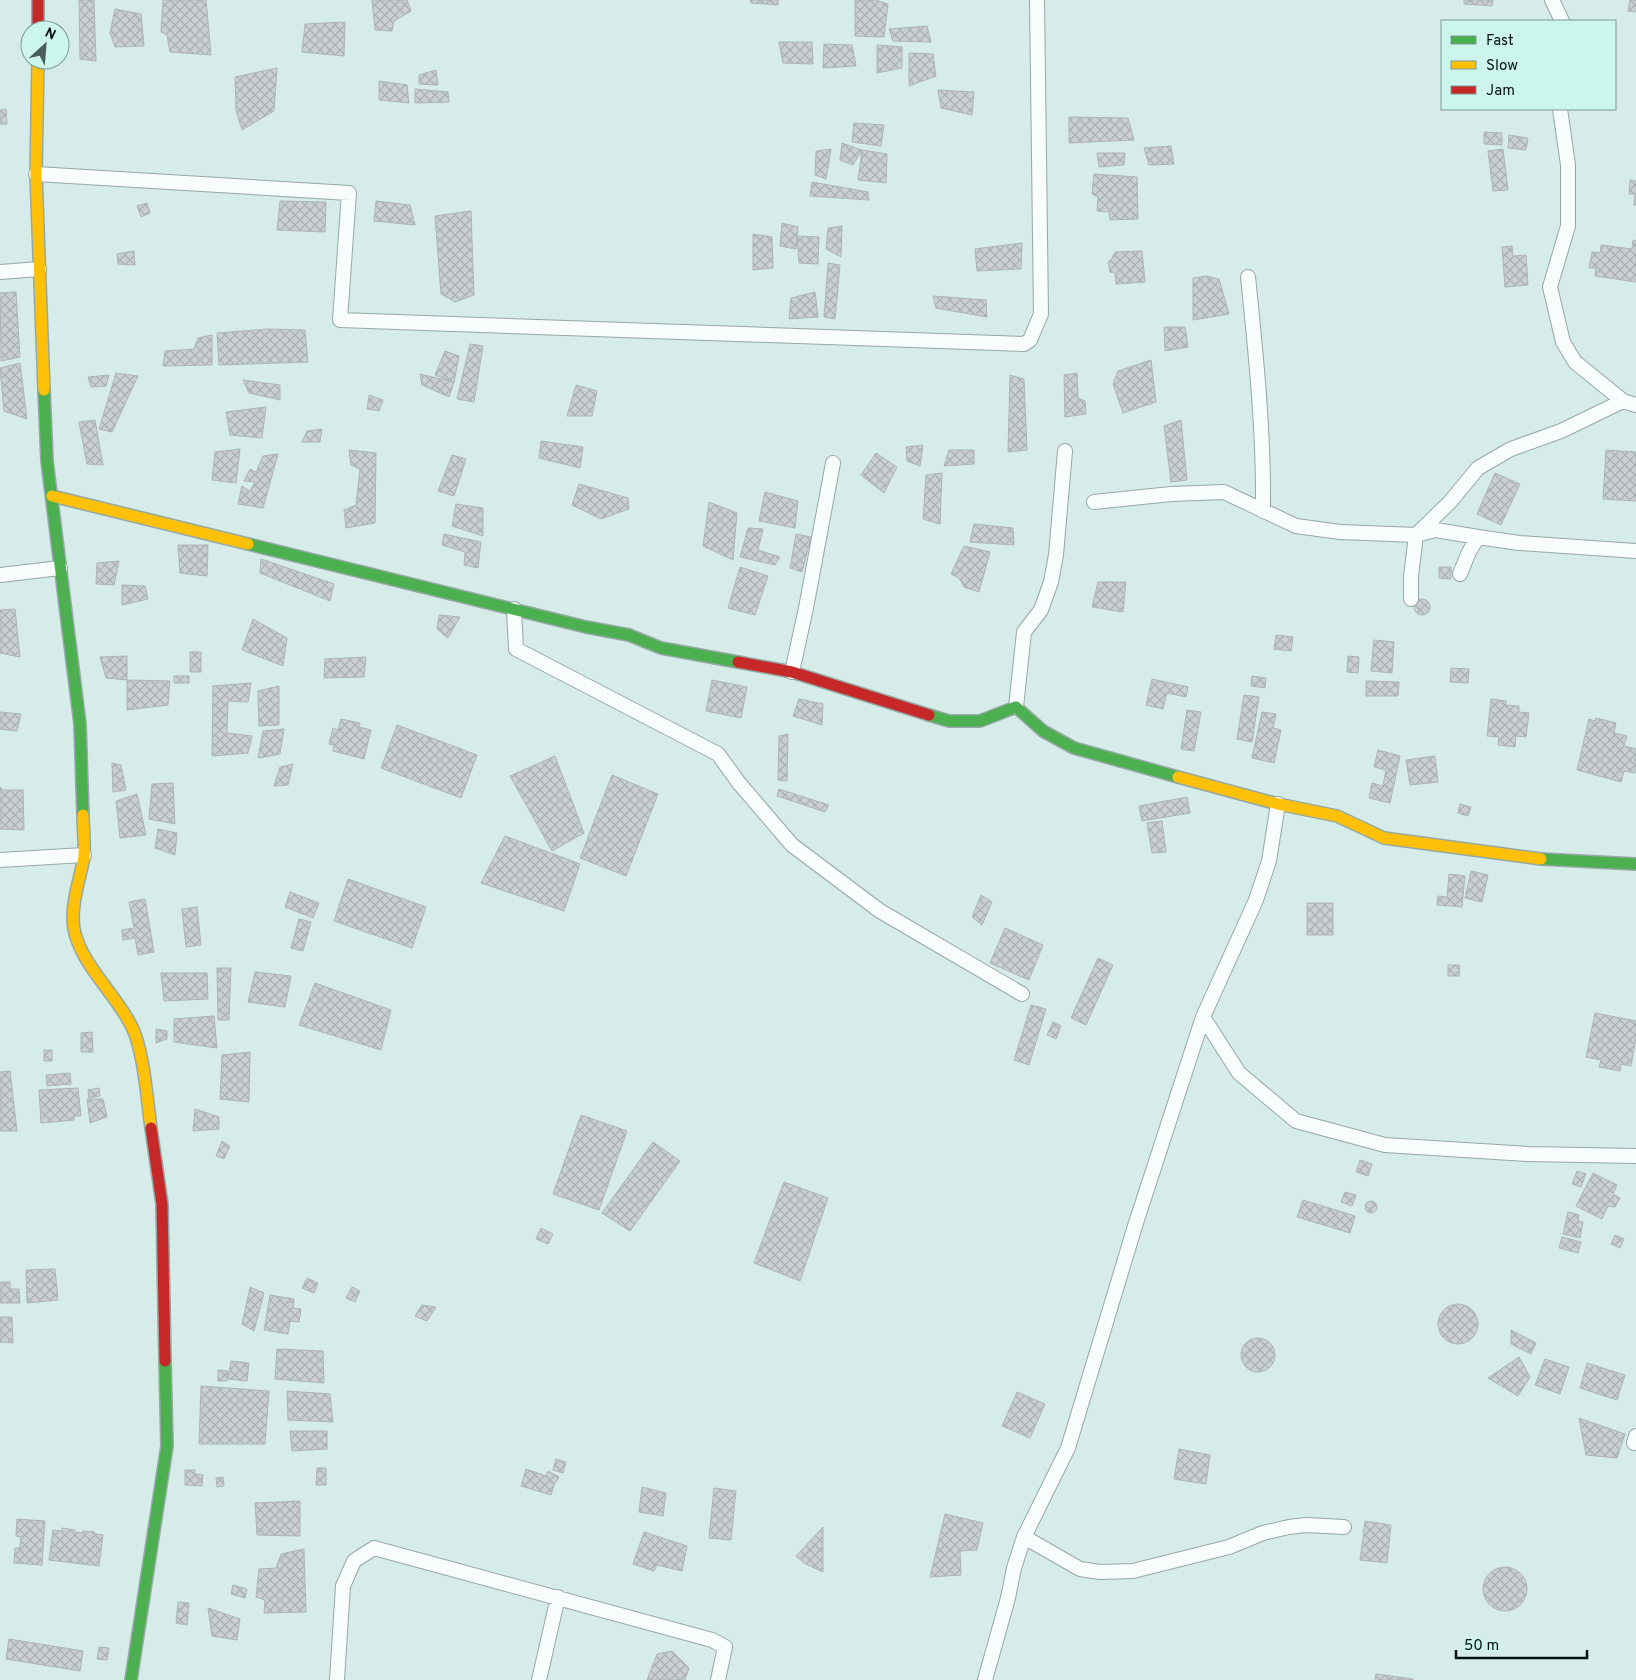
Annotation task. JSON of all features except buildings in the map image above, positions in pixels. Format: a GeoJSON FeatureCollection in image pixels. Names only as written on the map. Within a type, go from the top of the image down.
{"type":"FeatureCollection","features":[{"type":"Feature","properties":{"kind":"street"},"geometry":{"type":"LineString","coordinates":[[38,0],[38,20]]}},
{"type":"Feature","properties":{"kind":"street"},"geometry":{"type":"LineString","coordinates":[[36,174],[349,192],[340,320],[1024,344],[1030,340],[1041,314],[1037,0]]}},
{"type":"Feature","properties":{"kind":"street"},"geometry":{"type":"LineString","coordinates":[[1552,0],[1562,20]]}},
{"type":"Feature","properties":{"kind":"street"},"geometry":{"type":"LineString","coordinates":[[38,70],[36,174],[47,461],[80,724],[84,855],[73,912],[74,929],[82,952],[133,1028],[140,1051],[162,1204],[167,1446],[132,1680]]}},
{"type":"Feature","properties":{"kind":"street"},"geometry":{"type":"LineString","coordinates":[[1411,599],[1411,576],[1416,535],[1450,502],[1478,468],[1511,449],[1629,403],[1576,362],[1571,356],[1563,342],[1550,287],[1568,226],[1568,166],[1560,110]]}},
{"type":"Feature","properties":{"kind":"street"},"geometry":{"type":"LineString","coordinates":[[0,272],[39,269]]}},
{"type":"Feature","properties":{"kind":"street"},"geometry":{"type":"LineString","coordinates":[[1248,277],[1259,383],[1264,461],[1263,511]]}},
{"type":"Feature","properties":{"kind":"street"},"geometry":{"type":"LineString","coordinates":[[1016,706],[1024,632],[1040,610],[1051,582],[1056,554],[1065,451]]}},
{"type":"Feature","properties":{"kind":"street"},"geometry":{"type":"LineString","coordinates":[[792,672],[833,463]]}},
{"type":"Feature","properties":{"kind":"street"},"geometry":{"type":"LineString","coordinates":[[1094,502],[1171,494],[1224,492],[1296,526],[1340,532],[1416,535],[1436,530],[1519,542],[1636,551]]}},
{"type":"Feature","properties":{"kind":"street"},"geometry":{"type":"LineString","coordinates":[[52,496],[514,609],[629,635],[661,648],[792,672],[949,721],[980,721],[1016,706]]}},
{"type":"Feature","properties":{"kind":"street"},"geometry":{"type":"LineString","coordinates":[[1460,574],[1478,536]]}},
{"type":"Feature","properties":{"kind":"street"},"geometry":{"type":"LineString","coordinates":[[0,575],[60,568]]}},
{"type":"Feature","properties":{"kind":"street"},"geometry":{"type":"LineString","coordinates":[[514,609],[516,649],[718,754],[739,783],[792,845],[880,911],[1022,994]]}},
{"type":"Feature","properties":{"kind":"street"},"geometry":{"type":"LineString","coordinates":[[1016,706],[1042,731],[1074,748],[1278,804],[1337,816],[1384,838],[1548,860],[1636,864]]}},
{"type":"Feature","properties":{"kind":"street"},"geometry":{"type":"LineString","coordinates":[[985,1680],[1024,1537],[1068,1448],[1135,1226],[1203,1017],[1256,900],[1268,861],[1278,804]]}},
{"type":"Feature","properties":{"kind":"street"},"geometry":{"type":"LineString","coordinates":[[0,860],[84,855]]}},
{"type":"Feature","properties":{"kind":"street"},"geometry":{"type":"LineString","coordinates":[[1203,1017],[1239,1073],[1296,1121],[1385,1146],[1528,1154],[1636,1156]]}},
{"type":"Feature","properties":{"kind":"street"},"geometry":{"type":"LineString","coordinates":[[1024,1537],[1080,1569],[1100,1572],[1157,1566],[1228,1547],[1263,1533],[1289,1527],[1306,1525],[1344,1528]]}},
{"type":"Feature","properties":{"kind":"street"},"geometry":{"type":"LineString","coordinates":[[337,1680],[343,1586],[354,1561],[374,1548],[712,1640],[725,1647],[718,1680]]}},
{"type":"Feature","properties":{"kind":"street"},"geometry":{"type":"LineString","coordinates":[[539,1680],[558,1597]]}},
{"type":"Feature","properties":{"kind":"traffic: fast"},"geometry":{"type":"LineString","coordinates":[[44,390],[47,461],[80,724],[83,815]]}},
{"type":"Feature","properties":{"kind":"traffic: fast"},"geometry":{"type":"LineString","coordinates":[[248,544],[586,627],[629,635],[661,648],[738,662]]}},
{"type":"Feature","properties":{"kind":"traffic: fast"},"geometry":{"type":"LineString","coordinates":[[929,715],[949,721],[980,721],[1016,707],[1043,731],[1074,748],[1178,777]]}},
{"type":"Feature","properties":{"kind":"traffic: fast"},"geometry":{"type":"LineString","coordinates":[[1541,859],[1636,864]]}},
{"type":"Feature","properties":{"kind":"traffic: fast"},"geometry":{"type":"LineString","coordinates":[[131,1680],[167,1446],[165,1361]]}},
{"type":"Feature","properties":{"kind":"traffic: slow"},"geometry":{"type":"LineString","coordinates":[[38,70],[36,174],[44,390]]}},
{"type":"Feature","properties":{"kind":"traffic: slow"},"geometry":{"type":"LineString","coordinates":[[52,496],[248,544]]}},
{"type":"Feature","properties":{"kind":"traffic: slow"},"geometry":{"type":"LineString","coordinates":[[1178,777],[1278,804],[1337,816],[1384,838],[1541,859]]}},
{"type":"Feature","properties":{"kind":"traffic: slow"},"geometry":{"type":"LineString","coordinates":[[83,815],[84,857],[74,902],[74,929],[84,955],[125,1015],[136,1037],[142,1063],[151,1128]]}},
{"type":"Feature","properties":{"kind":"traffic: jam"},"geometry":{"type":"LineString","coordinates":[[38,0],[38,20]]}},
{"type":"Feature","properties":{"kind":"traffic: jam"},"geometry":{"type":"LineString","coordinates":[[738,662],[792,672],[929,715]]}},
{"type":"Feature","properties":{"kind":"traffic: jam"},"geometry":{"type":"LineString","coordinates":[[151,1128],[162,1204],[165,1361]]}}]}
